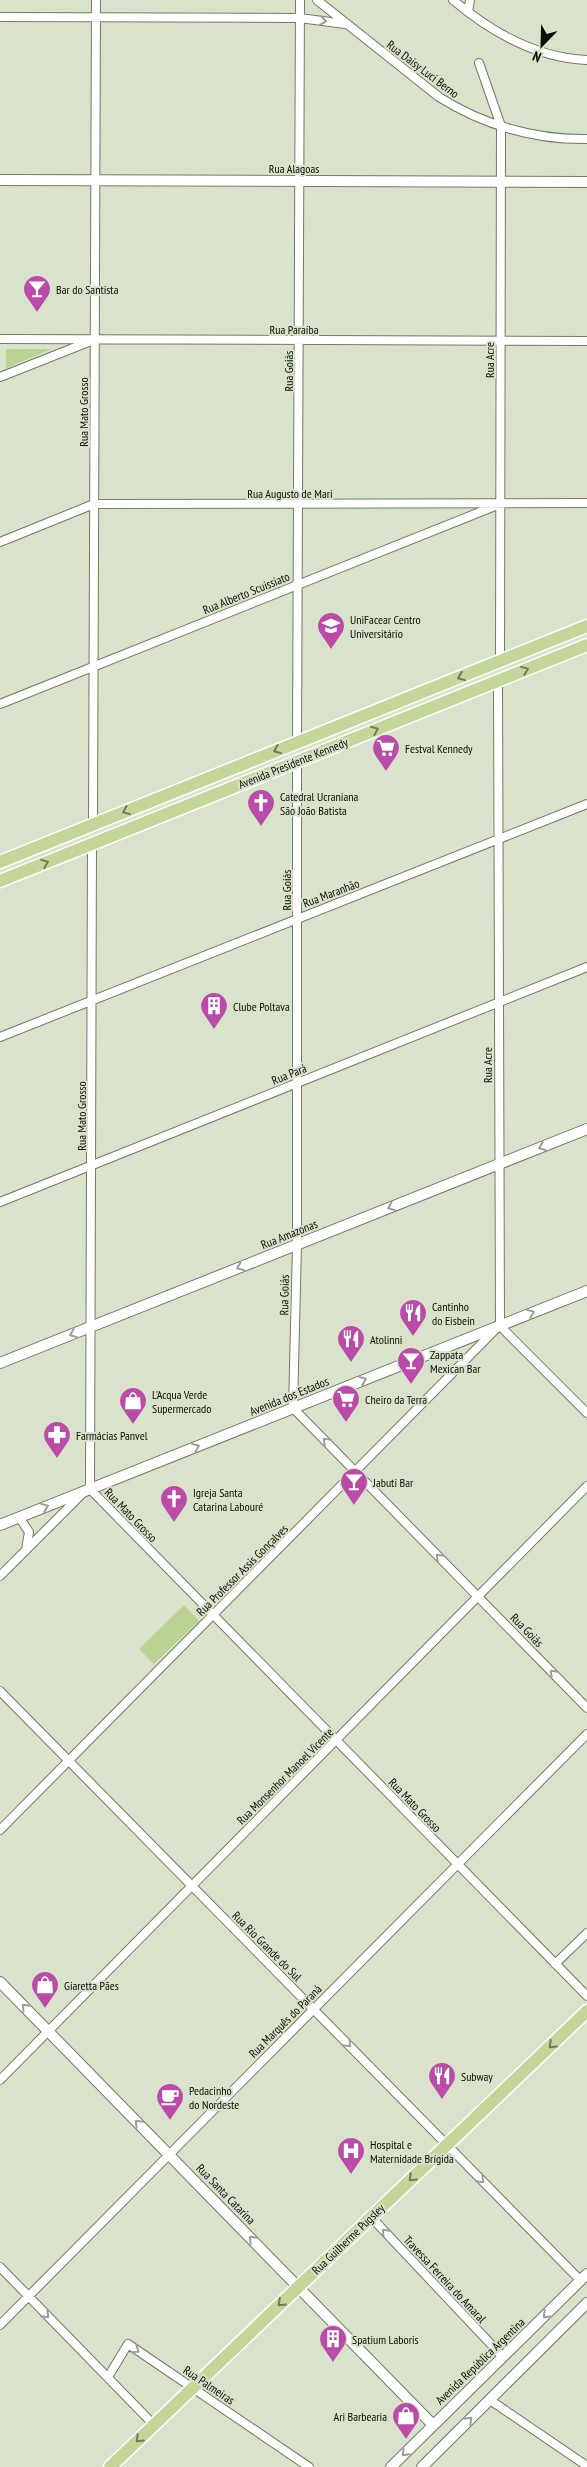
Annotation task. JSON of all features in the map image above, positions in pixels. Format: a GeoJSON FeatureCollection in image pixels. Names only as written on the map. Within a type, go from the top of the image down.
{"type":"FeatureCollection","features":[{"type":"Feature","properties":{"kind":"main road","name":"Avenida Presidente Kennedy"},"geometry":{"type":"LineString","coordinates":[[0,862],[587,626]]}},
{"type":"Feature","properties":{"kind":"main road"},"geometry":{"type":"LineString","coordinates":[[549,642],[555,658]]}},
{"type":"Feature","properties":{"kind":"main road","name":"Avenida Presidente Kennedy"},"geometry":{"type":"LineString","coordinates":[[0,881],[587,645]]}},
{"type":"Feature","properties":{"kind":"main road"},"geometry":{"type":"LineString","coordinates":[[196,783],[193,790],[196,802]]}},
{"type":"Feature","properties":{"kind":"main road","name":"Rua Guilherme Pugsley"},"geometry":{"type":"LineString","coordinates":[[110,2467],[587,2011]]}},
{"type":"Feature","properties":{"kind":"street","name":"Rua Mato Grosso"},"geometry":{"type":"LineString","coordinates":[[93,824],[96,0]]}},
{"type":"Feature","properties":{"kind":"street","name":"Rua Goiás"},"geometry":{"type":"LineString","coordinates":[[297,742],[300,0]]}},
{"type":"Feature","properties":{"kind":"street","name":"Rua Daisy Luci Berno"},"geometry":{"type":"LineString","coordinates":[[317,0],[439,98],[456,108],[501,126],[546,137],[587,139]]}},
{"type":"Feature","properties":{"kind":"street"},"geometry":{"type":"LineString","coordinates":[[453,0],[506,36],[537,51],[555,57],[587,60]]}},
{"type":"Feature","properties":{"kind":"street"},"geometry":{"type":"LineString","coordinates":[[468,12],[470,0]]}},
{"type":"Feature","properties":{"kind":"street"},"geometry":{"type":"LineString","coordinates":[[0,17],[300,18],[346,24]]}},
{"type":"Feature","properties":{"kind":"street","name":"Rua Acre"},"geometry":{"type":"LineString","coordinates":[[480,63],[501,126],[500,661]]}},
{"type":"Feature","properties":{"kind":"street","name":"Rua Alagoas"},"geometry":{"type":"LineString","coordinates":[[0,180],[587,182]]}},
{"type":"Feature","properties":{"kind":"street","name":"Rua Paraíba"},"geometry":{"type":"LineString","coordinates":[[0,339],[587,341]]}},
{"type":"Feature","properties":{"kind":"street"},"geometry":{"type":"LineString","coordinates":[[0,377],[95,339]]}},
{"type":"Feature","properties":{"kind":"street","name":"Rua Augusto de Mari"},"geometry":{"type":"LineString","coordinates":[[0,542],[94,504],[587,504]]}},
{"type":"Feature","properties":{"kind":"street","name":"Rua Alberto Scuissiato"},"geometry":{"type":"LineString","coordinates":[[0,704],[500,504]]}},
{"type":"Feature","properties":{"kind":"street","name":"Rua Acre"},"geometry":{"type":"LineString","coordinates":[[498,681],[500,1326]]}},
{"type":"Feature","properties":{"kind":"street","name":"Rua Goiás"},"geometry":{"type":"LineString","coordinates":[[297,762],[296,1245],[293,1408],[587,1708]]}},
{"type":"Feature","properties":{"kind":"street","name":"Rua Maranhão"},"geometry":{"type":"LineString","coordinates":[[0,1037],[587,804]]}},
{"type":"Feature","properties":{"kind":"street","name":"Rua Mato Grosso"},"geometry":{"type":"LineString","coordinates":[[92,844],[91,1327],[87,1490],[213,1615],[587,1996]]}},
{"type":"Feature","properties":{"kind":"street","name":"Rua Pará"},"geometry":{"type":"LineString","coordinates":[[0,1202],[587,967]]}},
{"type":"Feature","properties":{"kind":"street","name":"Rua Amazonas"},"geometry":{"type":"LineString","coordinates":[[0,1363],[587,1129]]}},
{"type":"Feature","properties":{"kind":"street","name":"Avenida dos Estados"},"geometry":{"type":"LineString","coordinates":[[0,1525],[587,1291]]}},
{"type":"Feature","properties":{"kind":"street"},"geometry":{"type":"LineString","coordinates":[[500,1326],[587,1413]]}},
{"type":"Feature","properties":{"kind":"street","name":"Rua Professor Assis Gonçalves"},"geometry":{"type":"LineString","coordinates":[[0,1830],[500,1326]]}},
{"type":"Feature","properties":{"kind":"street","name":"Rua Monsenhor Manoel Vicente"},"geometry":{"type":"LineString","coordinates":[[0,2080],[587,1486]]}},
{"type":"Feature","properties":{"kind":"street"},"geometry":{"type":"LineString","coordinates":[[0,1576],[87,1490]]}},
{"type":"Feature","properties":{"kind":"street"},"geometry":{"type":"LineString","coordinates":[[19,1517],[29,1532],[26,1550]]}},
{"type":"Feature","properties":{"kind":"street","name":"Rua Rio Grande do Sul"},"geometry":{"type":"LineString","coordinates":[[0,1691],[447,2145],[585,2278]]}},
{"type":"Feature","properties":{"kind":"street","name":"Rua Marquês do Paraná"},"geometry":{"type":"LineString","coordinates":[[0,2325],[587,1734]]}},
{"type":"Feature","properties":{"kind":"street"},"geometry":{"type":"LineString","coordinates":[[555,1964],[587,1933]]}},
{"type":"Feature","properties":{"kind":"street","name":"Rua Santa Catarina"},"geometry":{"type":"LineString","coordinates":[[0,1982],[433,2425]]}},
{"type":"Feature","properties":{"kind":"street","name":"Travessa Ferreira do Amaral"},"geometry":{"type":"LineString","coordinates":[[371,2217],[503,2357]]}},
{"type":"Feature","properties":{"kind":"street"},"geometry":{"type":"LineString","coordinates":[[0,2267],[154,2425]]}},
{"type":"Feature","properties":{"kind":"street","name":"Avenida República Argentina"},"geometry":{"type":"LineString","coordinates":[[391,2467],[585,2278]]}},
{"type":"Feature","properties":{"kind":"street"},"geometry":{"type":"LineString","coordinates":[[422,2467],[587,2303]]}},
{"type":"Feature","properties":{"kind":"street","name":"Rua Palmeiras"},"geometry":{"type":"LineString","coordinates":[[108,2377],[128,2344],[309,2467]]}},
{"type":"Feature","properties":{"kind":"street"},"geometry":{"type":"LineString","coordinates":[[490,2400],[587,2466]]}},
{"type":"Feature","properties":{"kind":"green space"},"geometry":{"type":"Polygon","coordinates":[[[6,349],[52,349],[6,368],[6,349]]]}},
{"type":"Feature","properties":{"kind":"green space"},"geometry":{"type":"Polygon","coordinates":[[[184,1605],[199,1621],[154,1664],[139,1649],[184,1605]]]}},
{"type":"Feature","properties":{"kind":"place","name":"Bar do Santista"},"geometry":{"type":"Point","coordinates":[37,313]}},
{"type":"Feature","properties":{"kind":"place","name":"UniFacear Centro Universitário"},"geometry":{"type":"Point","coordinates":[331,650]}},
{"type":"Feature","properties":{"kind":"place","name":"Festval Kennedy"},"geometry":{"type":"Point","coordinates":[386,772]}},
{"type":"Feature","properties":{"kind":"place","name":"Catedral Ucraniana São João Batista"},"geometry":{"type":"Point","coordinates":[261,827]}},
{"type":"Feature","properties":{"kind":"place","name":"Clube Poltava"},"geometry":{"type":"Point","coordinates":[214,1030]}},
{"type":"Feature","properties":{"kind":"place","name":"Cantinho do Eisbein"},"geometry":{"type":"Point","coordinates":[413,1337]}},
{"type":"Feature","properties":{"kind":"place","name":"Atolinni"},"geometry":{"type":"Point","coordinates":[351,1363]}},
{"type":"Feature","properties":{"kind":"place","name":"Zappata Mexican Bar"},"geometry":{"type":"Point","coordinates":[411,1385]}},
{"type":"Feature","properties":{"kind":"place","name":"Cheiro da Terra"},"geometry":{"type":"Point","coordinates":[346,1423]}},
{"type":"Feature","properties":{"kind":"place","name":"L'Acqua Verde Supermercado"},"geometry":{"type":"Point","coordinates":[133,1425]}},
{"type":"Feature","properties":{"kind":"place","name":"Farmácias Panvel"},"geometry":{"type":"Point","coordinates":[57,1459]}},
{"type":"Feature","properties":{"kind":"place","name":"Jabuti Bar"},"geometry":{"type":"Point","coordinates":[354,1506]}},
{"type":"Feature","properties":{"kind":"place","name":"Igreja Santa Catarina Labouré"},"geometry":{"type":"Point","coordinates":[174,1523]}},
{"type":"Feature","properties":{"kind":"place","name":"Giaretta Pães"},"geometry":{"type":"Point","coordinates":[45,2009]}},
{"type":"Feature","properties":{"kind":"place","name":"Subway"},"geometry":{"type":"Point","coordinates":[442,2100]}},
{"type":"Feature","properties":{"kind":"place","name":"Pedacinho do Nordeste"},"geometry":{"type":"Point","coordinates":[170,2121]}},
{"type":"Feature","properties":{"kind":"place","name":"Hospital e Maternidade Brígida"},"geometry":{"type":"Point","coordinates":[351,2175]}},
{"type":"Feature","properties":{"kind":"place","name":"Spatium Laboris"},"geometry":{"type":"Point","coordinates":[333,2363]}},
{"type":"Feature","properties":{"kind":"place","name":"Ari Barbearia"},"geometry":{"type":"Point","coordinates":[406,2440]}}]}
